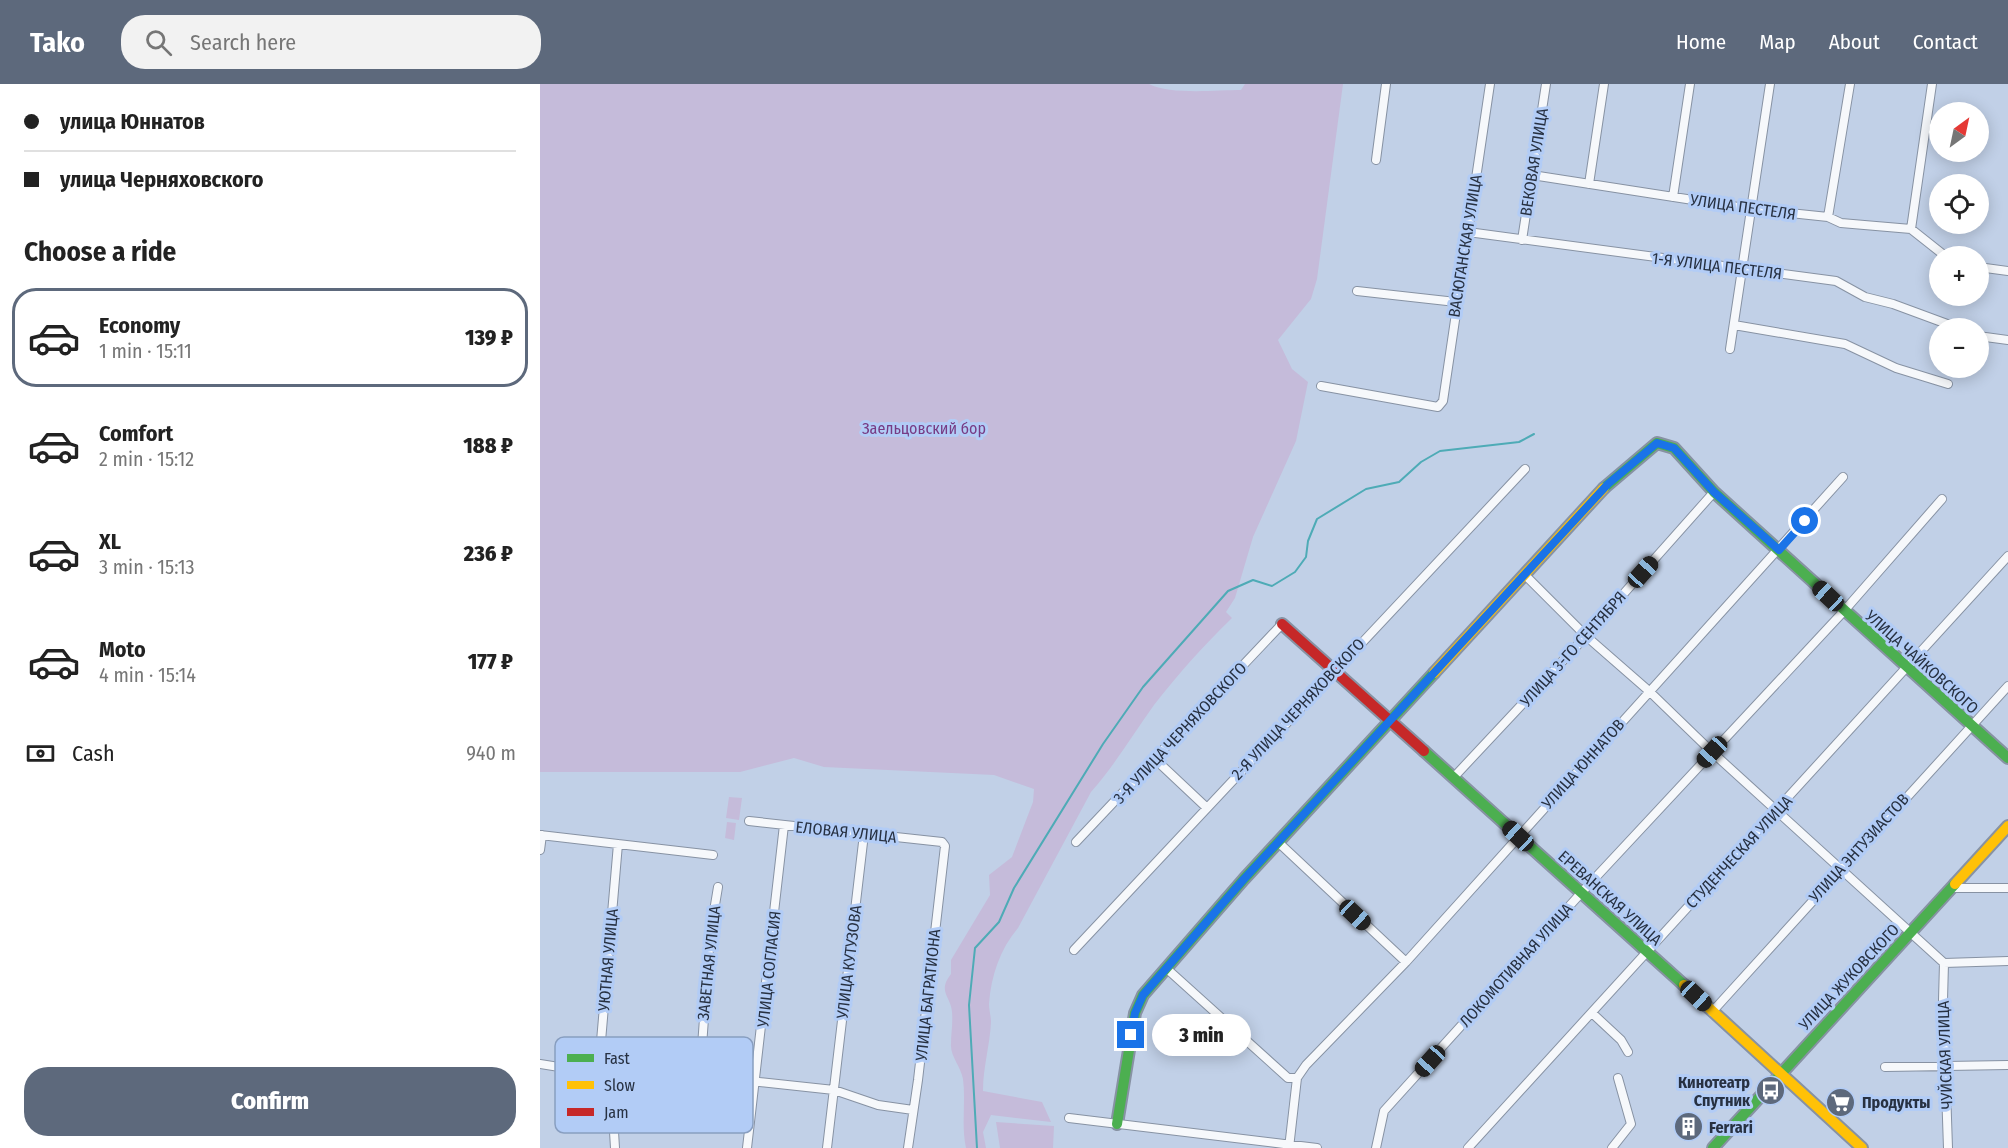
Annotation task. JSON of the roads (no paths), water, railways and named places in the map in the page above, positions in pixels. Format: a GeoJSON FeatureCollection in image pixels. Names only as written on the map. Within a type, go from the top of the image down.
{"type":"FeatureCollection","features":[{"type":"Feature","properties":{"kind":"street"},"geometry":{"type":"LineString","coordinates":[[1376,160],[1386,84]]}},
{"type":"Feature","properties":{"kind":"street","name":"ВАСЮГАНСКАЯ УЛИЦА"},"geometry":{"type":"LineString","coordinates":[[1321,386],[1438,407],[1443,401],[1490,84]]}},
{"type":"Feature","properties":{"kind":"street","name":"ВЕКОВАЯ УЛИЦА"},"geometry":{"type":"LineString","coordinates":[[1522,240],[1546,84]]}},
{"type":"Feature","properties":{"kind":"street"},"geometry":{"type":"LineString","coordinates":[[1589,184],[1604,84]]}},
{"type":"Feature","properties":{"kind":"street"},"geometry":{"type":"LineString","coordinates":[[1673,197],[1690,84]]}},
{"type":"Feature","properties":{"kind":"street"},"geometry":{"type":"LineString","coordinates":[[1730,349],[1770,84]]}},
{"type":"Feature","properties":{"kind":"street"},"geometry":{"type":"LineString","coordinates":[[1828,217],[1850,84]]}},
{"type":"Feature","properties":{"kind":"street"},"geometry":{"type":"LineString","coordinates":[[1932,84],[1911,229],[1932,246]]}},
{"type":"Feature","properties":{"kind":"street","name":"УЛИЦА ПЕСТЕЛЯ"},"geometry":{"type":"LineString","coordinates":[[1532,175],[1751,209],[1828,217],[1841,223],[1911,229]]}},
{"type":"Feature","properties":{"kind":"street","name":"1-Я УЛИЦА ПЕСТЕЛЯ"},"geometry":{"type":"LineString","coordinates":[[1468,232],[1836,281],[1865,297],[1893,303],[1932,318]]}},
{"type":"Feature","properties":{"kind":"street"},"geometry":{"type":"LineString","coordinates":[[1989,268],[2008,271]]}},
{"type":"Feature","properties":{"kind":"street"},"geometry":{"type":"LineString","coordinates":[[1357,291],[1456,302]]}},
{"type":"Feature","properties":{"kind":"street"},"geometry":{"type":"LineString","coordinates":[[1734,325],[1845,344],[1896,368],[1948,384]]}},
{"type":"Feature","properties":{"kind":"street"},"geometry":{"type":"LineString","coordinates":[[1989,337],[2008,340]]}},
{"type":"Feature","properties":{"kind":"street","name":"УЛИЦА ЧАЙКОВСКОГО"},"geometry":{"type":"LineString","coordinates":[[1525,575],[1608,484],[1657,443],[1674,448],[1714,492],[2008,758]]}},
{"type":"Feature","properties":{"kind":"street","name":"2-Я УЛИЦА ЧЕРНЯХОВСКОГО"},"geometry":{"type":"LineString","coordinates":[[1074,950],[1525,470]]}},
{"type":"Feature","properties":{"kind":"street","name":"УЛИЦА ЮННАТОВ"},"geometry":{"type":"LineString","coordinates":[[1297,1078],[1406,962],[1843,477]]}},
{"type":"Feature","properties":{"kind":"street","name":"УЛИЦА 3-ГО СЕНТЯБРЯ"},"geometry":{"type":"LineString","coordinates":[[1454,777],[1586,636],[1714,492]]}},
{"type":"Feature","properties":{"kind":"street","name":"ЛОКОМОТИВНАЯ УЛИЦА"},"geometry":{"type":"LineString","coordinates":[[1376,1148],[1384,1111],[1582,892],[1844,611],[1942,499]]}},
{"type":"Feature","properties":{"kind":"street","name":"СТУДЕНЧЕСКАЯ УЛИЦА"},"geometry":{"type":"LineString","coordinates":[[1468,1148],[2008,556]]}},
{"type":"Feature","properties":{"kind":"street"},"geometry":{"type":"LineString","coordinates":[[1117,1124],[1135,1013],[1143,995],[1278,842],[1525,575],[1586,636],[1649,691],[1839,870],[1944,963],[2008,961]]}},
{"type":"Feature","properties":{"kind":"street","name":"ЕРЕВАНСКАЯ УЛИЦА"},"geometry":{"type":"LineString","coordinates":[[1282,624],[1582,892],[1862,1148]]}},
{"type":"Feature","properties":{"kind":"street","name":"3-Я УЛИЦА ЧЕРНЯХОВСКОГО"},"geometry":{"type":"LineString","coordinates":[[1076,842],[1156,760],[1282,624]]}},
{"type":"Feature","properties":{"kind":"street","name":"УЛИЦА ЭНТУЗИАСТОВ"},"geometry":{"type":"LineString","coordinates":[[1712,1012],[2008,686]]}},
{"type":"Feature","properties":{"kind":"street"},"geometry":{"type":"LineString","coordinates":[[1156,760],[1206,808]]}},
{"type":"Feature","properties":{"kind":"street","name":"ЕЛОВАЯ УЛИЦА"},"geometry":{"type":"LineString","coordinates":[[749,821],[942,842]]}},
{"type":"Feature","properties":{"kind":"street","name":"УЛИЦА СОГЛАСИЯ"},"geometry":{"type":"LineString","coordinates":[[753,1103],[784,825]]}},
{"type":"Feature","properties":{"kind":"street","name":"УЛИЦА ЖУКОВСКОГО"},"geometry":{"type":"LineString","coordinates":[[1713,1148],[2008,826]]}},
{"type":"Feature","properties":{"kind":"street","name":"УЛИЦА КУТУЗОВА"},"geometry":{"type":"LineString","coordinates":[[827,1148],[864,834]]}},
{"type":"Feature","properties":{"kind":"street"},"geometry":{"type":"LineString","coordinates":[[540,850],[541,835],[712,855]]}},
{"type":"Feature","properties":{"kind":"street","name":"УЛИЦА БАГРАТИОНА"},"geometry":{"type":"LineString","coordinates":[[908,1148],[945,846],[942,842]]}},
{"type":"Feature","properties":{"kind":"street"},"geometry":{"type":"LineString","coordinates":[[1278,842],[1406,962]]}},
{"type":"Feature","properties":{"kind":"street","name":"УЮТНАЯ УЛИЦА"},"geometry":{"type":"LineString","coordinates":[[601,1037],[618,844]]}},
{"type":"Feature","properties":{"kind":"street","name":"ЗАВЕТНАЯ УЛИЦА"},"geometry":{"type":"LineString","coordinates":[[703,1037],[710,935],[718,887]]}},
{"type":"Feature","properties":{"kind":"street"},"geometry":{"type":"LineString","coordinates":[[1951,888],[2008,888]]}},
{"type":"Feature","properties":{"kind":"street","name":"ЧУЙСКАЯ УЛИЦА"},"geometry":{"type":"LineString","coordinates":[[1944,963],[1948,1148]]}},
{"type":"Feature","properties":{"kind":"street"},"geometry":{"type":"LineString","coordinates":[[1166,968],[1288,1078],[1297,1078],[1289,1147]]}},
{"type":"Feature","properties":{"kind":"street"},"geometry":{"type":"LineString","coordinates":[[1592,1012],[1621,1040],[1628,1052]]}},
{"type":"Feature","properties":{"kind":"street"},"geometry":{"type":"LineString","coordinates":[[540,1064],[555,1066]]}},
{"type":"Feature","properties":{"kind":"street"},"geometry":{"type":"LineString","coordinates":[[1885,1067],[1946,1068],[2008,1065]]}},
{"type":"Feature","properties":{"kind":"street"},"geometry":{"type":"LineString","coordinates":[[1612,1148],[1631,1124],[1617,1078]]}},
{"type":"Feature","properties":{"kind":"street"},"geometry":{"type":"LineString","coordinates":[[753,1081],[834,1090],[878,1105],[913,1110]]}},
{"type":"Feature","properties":{"kind":"street"},"geometry":{"type":"LineString","coordinates":[[1069,1118],[1289,1147],[1317,1148]]}},
{"type":"Feature","properties":{"kind":"street"},"geometry":{"type":"LineString","coordinates":[[614,1133],[615,1148]]}},
{"type":"Feature","properties":{"kind":"street","name":"УЛИЦА СОГЛАСИЯ"},"geometry":{"type":"LineString","coordinates":[[747,1148],[749,1133]]}},
{"type":"Feature","properties":{"kind":"waterway"},"geometry":{"type":"LineString","coordinates":[[977,1148],[969,1005],[975,948],[999,922],[1014,888],[1103,744],[1143,687],[1228,591],[1253,580],[1272,586],[1295,572],[1306,557],[1308,541],[1317,519],[1366,489],[1399,482],[1421,462],[1440,451],[1519,442],[1534,434]]}},
{"type":"Feature","properties":{"kind":"place","name":"Кинотеатр Спутник"},"geometry":{"type":"Point","coordinates":[1771,1091]}},
{"type":"Feature","properties":{"kind":"place","name":"Продукты"},"geometry":{"type":"Point","coordinates":[1841,1102]}},
{"type":"Feature","properties":{"kind":"place","name":"Ferrari"},"geometry":{"type":"Point","coordinates":[1688,1127]}},
{"type":"Feature","properties":{"kind":"park label","name":"Заельцовский бор"},"geometry":{"type":"Point","coordinates":[924,428]}}]}
